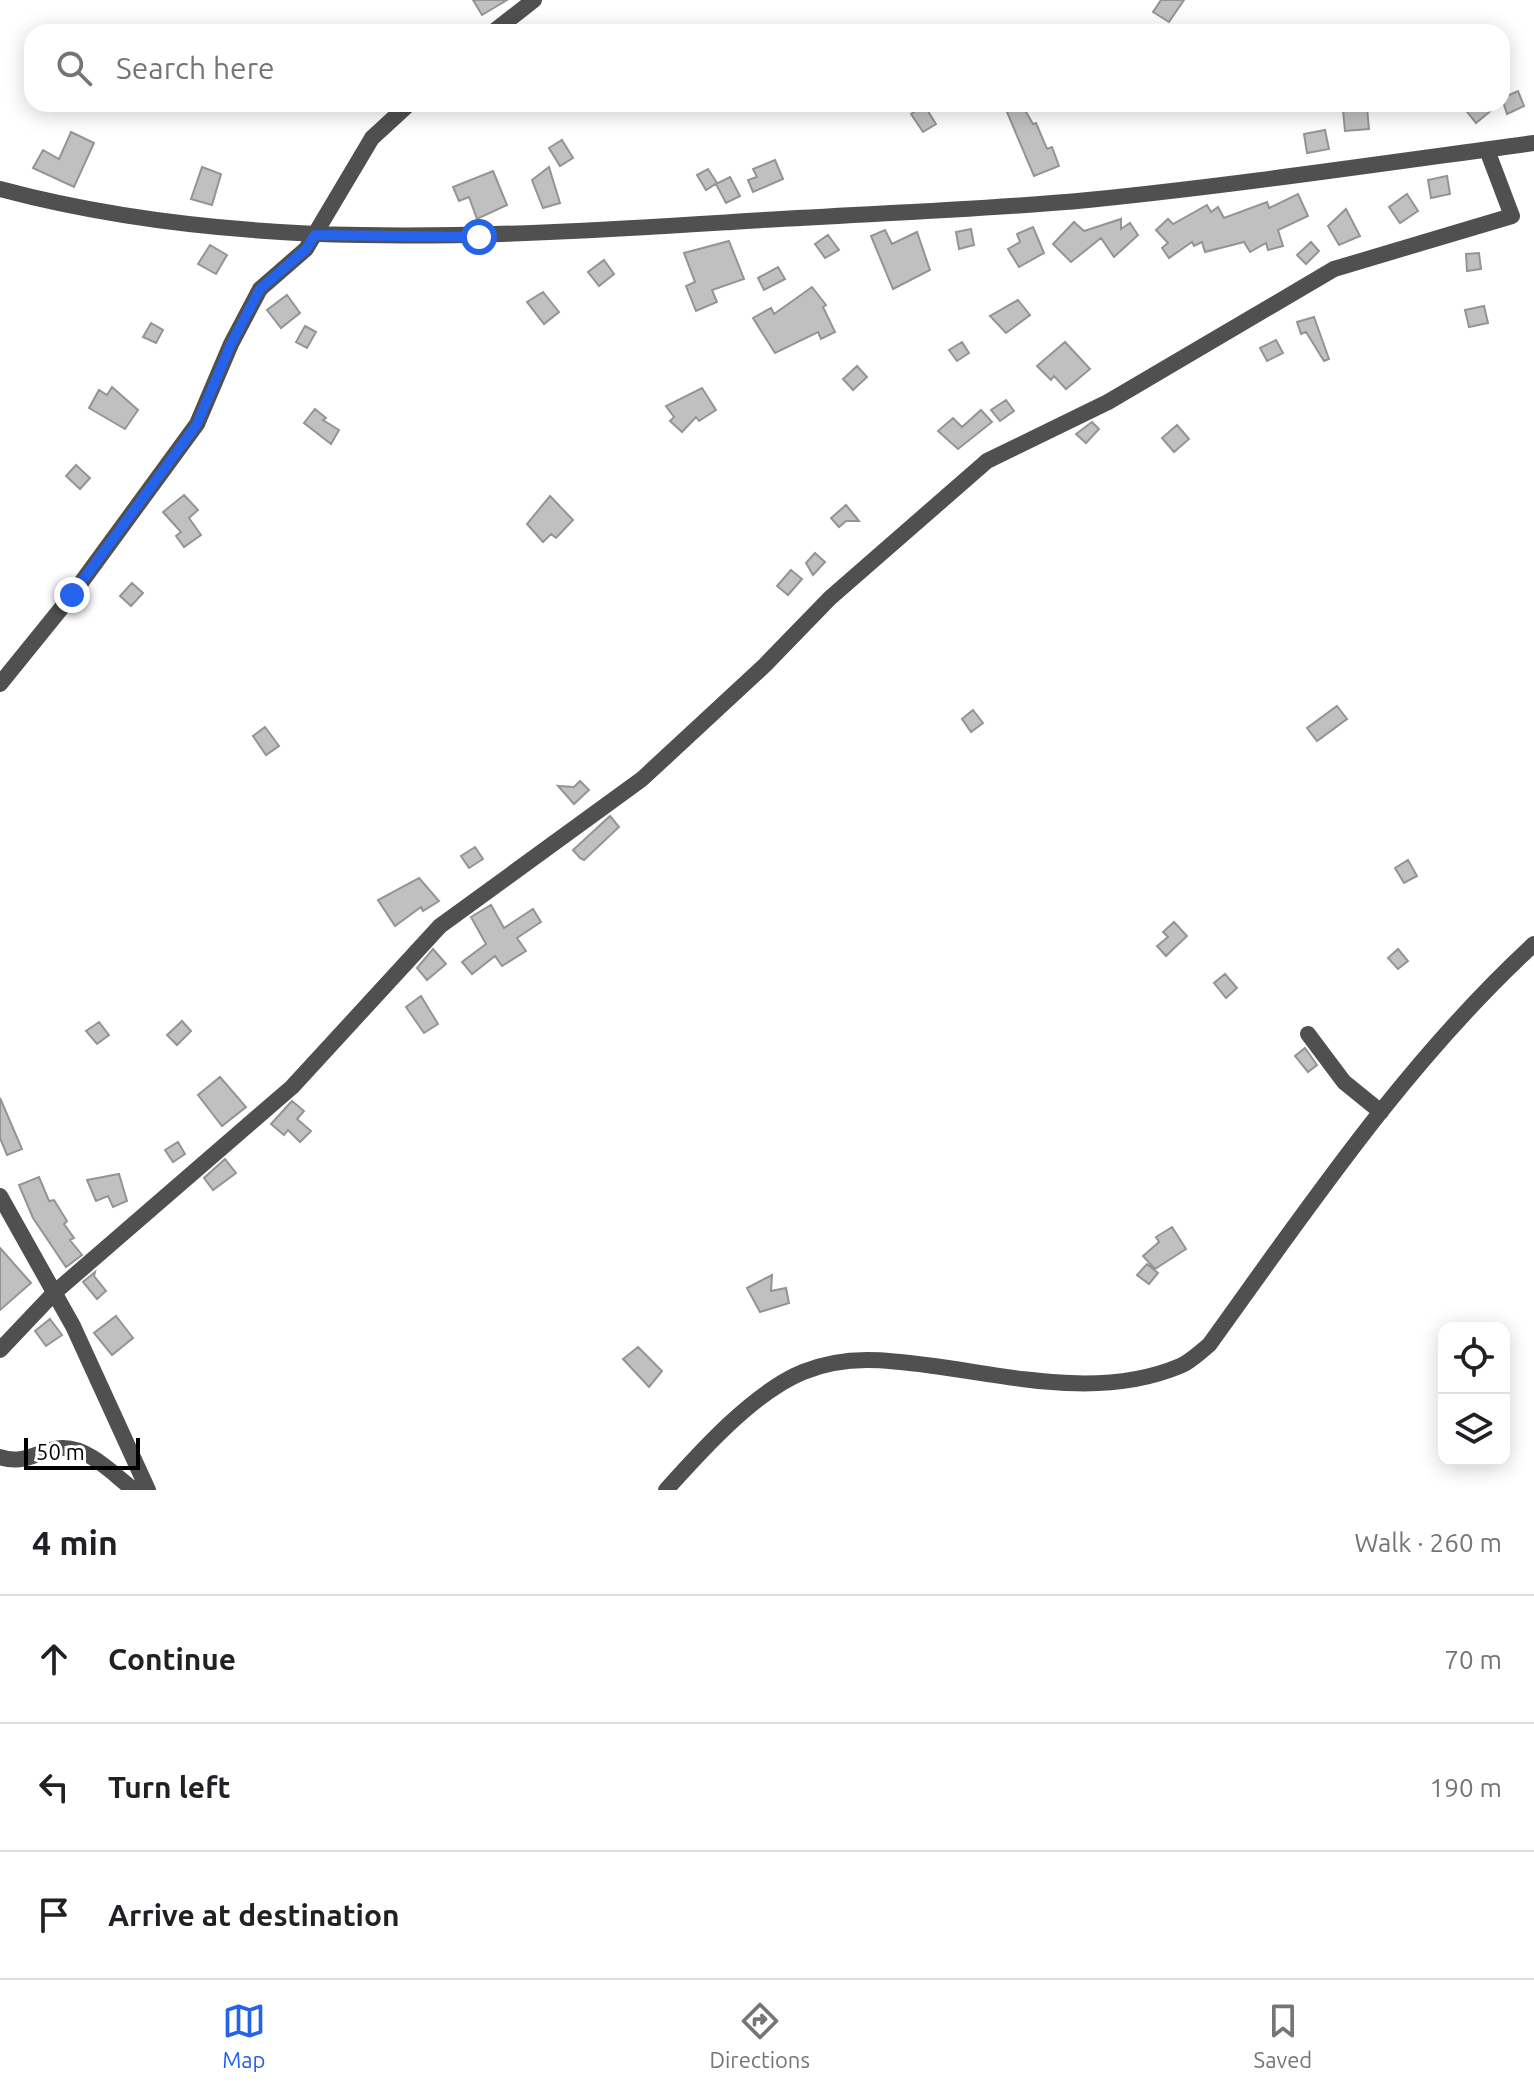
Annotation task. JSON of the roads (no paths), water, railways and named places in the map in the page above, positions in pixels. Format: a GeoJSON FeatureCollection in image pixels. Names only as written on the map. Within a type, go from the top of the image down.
{"type":"FeatureCollection","features":[{"type":"Feature","properties":{"kind":"street"},"geometry":{"type":"LineString","coordinates":[[503,24],[534,0]]}},
{"type":"Feature","properties":{"kind":"street"},"geometry":{"type":"LineString","coordinates":[[0,684],[109,546],[197,424],[231,344],[260,289],[306,249],[372,138],[400,112]]}},
{"type":"Feature","properties":{"kind":"street"},"geometry":{"type":"LineString","coordinates":[[0,189],[115,214],[315,235],[479,237],[1084,200],[1278,180],[1534,143]]}},
{"type":"Feature","properties":{"kind":"street"},"geometry":{"type":"LineString","coordinates":[[0,1350],[54,1293],[292,1087],[440,926],[642,779],[765,665],[830,598],[987,461],[1108,402],[1334,269],[1512,216],[1487,150]]}},
{"type":"Feature","properties":{"kind":"street"},"geometry":{"type":"LineString","coordinates":[[666,1490],[765,1394],[803,1372],[853,1359],[893,1360],[1050,1383],[1098,1383],[1182,1366],[1209,1345],[1350,1147],[1488,987],[1534,944]]}},
{"type":"Feature","properties":{"kind":"street"},"geometry":{"type":"LineString","coordinates":[[1308,1034],[1344,1082],[1381,1112]]}},
{"type":"Feature","properties":{"kind":"street"},"geometry":{"type":"LineString","coordinates":[[0,1196],[73,1326],[148,1490]]}},
{"type":"Feature","properties":{"kind":"street"},"geometry":{"type":"LineString","coordinates":[[0,1457],[34,1459],[60,1448],[79,1450],[134,1490]]}}]}
